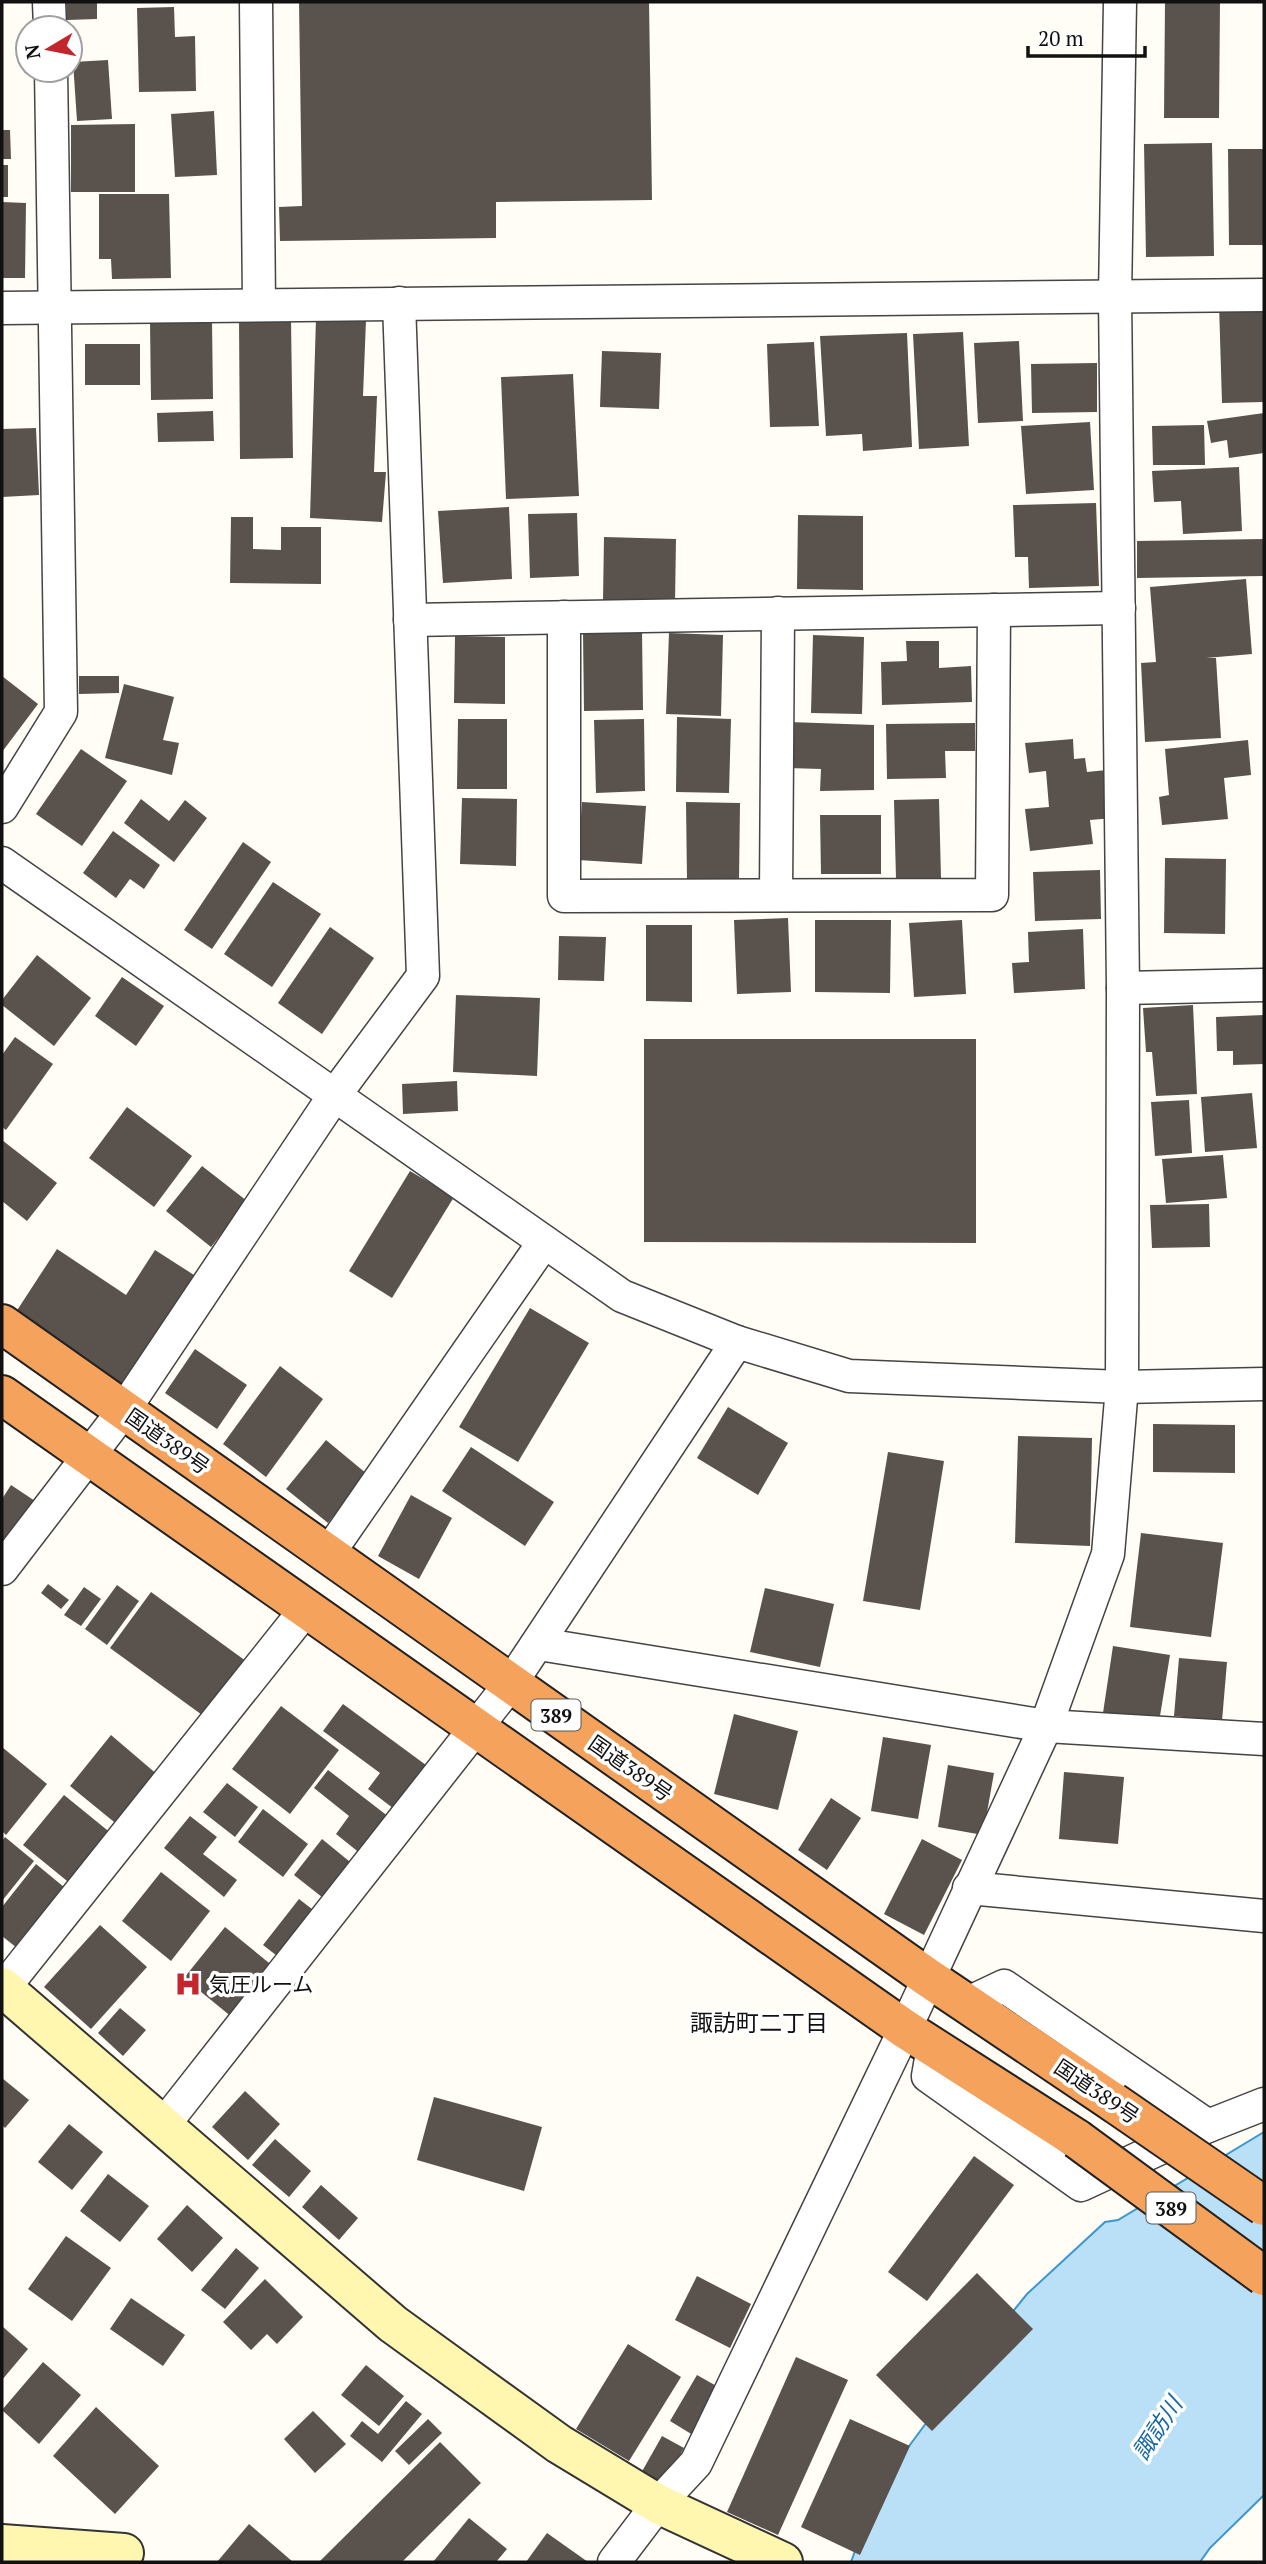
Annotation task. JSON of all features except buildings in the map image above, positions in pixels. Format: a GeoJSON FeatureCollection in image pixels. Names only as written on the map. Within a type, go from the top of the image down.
{"type":"FeatureCollection","features":[{"type":"Feature","properties":{"kind":"highway","name":"国道389号"},"geometry":{"type":"LineString","coordinates":[[2,1324],[927,1977],[1264,2206]]}},
{"type":"Feature","properties":{"kind":"highway","name":"389"},"geometry":{"type":"LineString","coordinates":[[2,1395],[919,2038],[1077,2139],[1264,2276]]}},
{"type":"Feature","properties":{"kind":"street"},"geometry":{"type":"LineString","coordinates":[[256,2],[260,304]]}},
{"type":"Feature","properties":{"kind":"street"},"geometry":{"type":"LineString","coordinates":[[614,2562],[658,2504],[696,2463],[919,2038],[927,1977],[1046,1726],[1108,1554],[1122,1387],[1124,988],[1115,297],[1120,2]]}},
{"type":"Feature","properties":{"kind":"street"},"geometry":{"type":"LineString","coordinates":[[2,807],[61,712],[57,307],[51,84]]}},
{"type":"Feature","properties":{"kind":"street"},"geometry":{"type":"LineString","coordinates":[[2,308],[1264,295]]}},
{"type":"Feature","properties":{"kind":"street"},"geometry":{"type":"LineString","coordinates":[[2,1569],[124,1410],[334,1097],[423,976],[399,303]]}},
{"type":"Feature","properties":{"kind":"street"},"geometry":{"type":"LineString","coordinates":[[410,620],[1119,608]]}},
{"type":"Feature","properties":{"kind":"street"},"geometry":{"type":"LineString","coordinates":[[564,617],[564,896],[992,895],[994,610]]}},
{"type":"Feature","properties":{"kind":"street"},"geometry":{"type":"LineString","coordinates":[[776,894],[778,614]]}},
{"type":"Feature","properties":{"kind":"street"},"geometry":{"type":"LineString","coordinates":[[2,863],[622,1296],[737,1342],[849,1376],[1122,1387],[1264,1384]]}},
{"type":"Feature","properties":{"kind":"street"},"geometry":{"type":"LineString","coordinates":[[1124,988],[1264,985]]}},
{"type":"Feature","properties":{"kind":"street"},"geometry":{"type":"LineString","coordinates":[[328,1554],[544,1242]]}},
{"type":"Feature","properties":{"kind":"street"},"geometry":{"type":"LineString","coordinates":[[162,2127],[511,1683],[737,1342]]}},
{"type":"Feature","properties":{"kind":"street"},"geometry":{"type":"LineString","coordinates":[[306,1609],[2,1988],[393,2324],[559,2444],[658,2504],[783,2562]]}},
{"type":"Feature","properties":{"kind":"street"},"geometry":{"type":"LineString","coordinates":[[539,1644],[1046,1726],[1264,1739]]}},
{"type":"Feature","properties":{"kind":"street"},"geometry":{"type":"LineString","coordinates":[[969,1888],[1264,1916]]}},
{"type":"Feature","properties":{"kind":"street"},"geometry":{"type":"LineString","coordinates":[[968,2003],[1004,1986],[1208,2126]]}},
{"type":"Feature","properties":{"kind":"street"},"geometry":{"type":"LineString","coordinates":[[919,2038],[928,2076],[1081,2185],[1208,2126],[1264,2104]]}},
{"type":"Feature","properties":{"kind":"street"},"geometry":{"type":"LineString","coordinates":[[2,2544],[124,2553]]}},
{"type":"Feature","properties":{"kind":"water","name":"諏訪川"},"geometry":{"type":"Polygon","coordinates":[[[1264,2132],[1264,2495],[1210,2548],[1200,2562],[851,2562],[878,2488],[961,2376],[1027,2294],[1105,2222],[1118,2220],[1264,2132]]]}},
{"type":"Feature","properties":{"kind":"place","name":"気圧ルーム"},"geometry":{"type":"Point","coordinates":[188,1984]}},
{"type":"Feature","properties":{"kind":"district","name":"諏訪町二丁目"},"geometry":{"type":"Point","coordinates":[759,2022]}}]}
